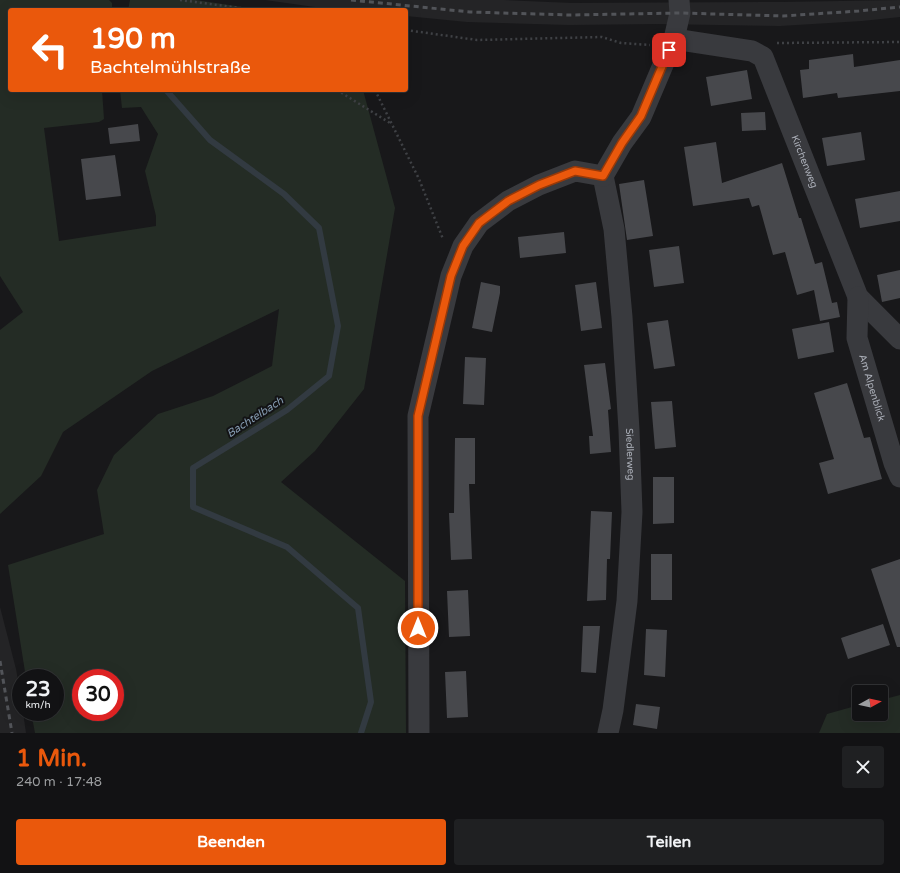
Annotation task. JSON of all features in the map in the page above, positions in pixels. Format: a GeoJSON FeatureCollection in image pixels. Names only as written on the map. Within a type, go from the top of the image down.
{"type":"FeatureCollection","features":[{"type":"Feature","properties":{"kind":"street"},"geometry":{"type":"LineString","coordinates":[[419,733],[418,416],[451,276],[463,246],[479,223],[508,201],[539,185],[575,171],[603,176],[622,143],[641,116],[674,38],[680,13],[679,0]]}},
{"type":"Feature","properties":{"kind":"street"},"geometry":{"type":"LineString","coordinates":[[674,38],[752,51],[763,57]]}},
{"type":"Feature","properties":{"kind":"street","name":"Kirchenweg"},"geometry":{"type":"LineString","coordinates":[[763,57],[858,297],[900,339]]}},
{"type":"Feature","properties":{"kind":"street","name":"Siedlerweg"},"geometry":{"type":"LineString","coordinates":[[603,176],[614,229],[622,317],[629,430],[632,512],[627,601],[613,710],[608,733]]}},
{"type":"Feature","properties":{"kind":"street","name":"Am Alpenblick"},"geometry":{"type":"LineString","coordinates":[[858,297],[857,338],[894,463],[900,477]]}},
{"type":"Feature","properties":{"kind":"path"},"geometry":{"type":"LineString","coordinates":[[180,0],[241,8]]}},
{"type":"Feature","properties":{"kind":"path"},"geometry":{"type":"LineString","coordinates":[[408,30],[477,40],[602,37],[621,43],[651,45],[649,52]]}},
{"type":"Feature","properties":{"kind":"path"},"geometry":{"type":"LineString","coordinates":[[763,57],[775,43],[900,42]]}},
{"type":"Feature","properties":{"kind":"path"},"geometry":{"type":"LineString","coordinates":[[339,92],[390,123]]}},
{"type":"Feature","properties":{"kind":"path"},"geometry":{"type":"LineString","coordinates":[[376,92],[419,179],[445,242]]}},
{"type":"Feature","properties":{"kind":"shaded area"},"geometry":{"type":"Polygon","coordinates":[[[0,0],[109,0],[112,3],[112,8],[8,8],[8,92],[102,92],[104,119],[99,122],[44,128],[59,241],[156,226],[156,216],[145,171],[158,134],[141,107],[122,108],[120,92],[364,92],[395,208],[364,389],[315,451],[281,482],[405,581],[406,733],[35,733],[33,721],[64,721],[64,669],[25,669],[8,565],[104,534],[97,490],[114,455],[158,414],[213,396],[272,366],[279,309],[152,371],[63,432],[41,476],[0,514],[0,330],[23,312],[0,276],[0,0]]]}},
{"type":"Feature","properties":{"kind":"shaded area"},"geometry":{"type":"Polygon","coordinates":[[[130,0],[196,0],[250,8],[128,8],[130,0]]]}},
{"type":"Feature","properties":{"kind":"shaded area"},"geometry":{"type":"Polygon","coordinates":[[[265,0],[503,0],[572,3],[900,0],[900,17],[780,26],[657,24],[569,25],[467,22],[408,16],[408,8],[322,8],[265,0]]]}},
{"type":"Feature","properties":{"kind":"shaded area"},"geometry":{"type":"Polygon","coordinates":[[[0,607],[16,669],[12,669],[12,721],[24,721],[26,733],[0,733],[0,607]]]}},
{"type":"Feature","properties":{"kind":"shaded area"},"geometry":{"type":"Polygon","coordinates":[[[900,695],[900,733],[819,733],[827,714],[852,707],[852,721],[888,721],[888,698],[900,695]]]}},
{"type":"Feature","properties":{"kind":"building"},"geometry":{"type":"Polygon","coordinates":[[[853,54],[854,67],[900,60],[900,91],[838,98],[837,93],[803,98],[800,70],[809,69],[809,60],[853,54]]]}},
{"type":"Feature","properties":{"kind":"building"},"geometry":{"type":"Polygon","coordinates":[[[747,70],[752,99],[711,106],[706,77],[747,70]]]}},
{"type":"Feature","properties":{"kind":"building"},"geometry":{"type":"Polygon","coordinates":[[[765,112],[766,130],[742,131],[741,113],[765,112]]]}},
{"type":"Feature","properties":{"kind":"building"},"geometry":{"type":"Polygon","coordinates":[[[138,124],[140,141],[110,144],[108,128],[138,124]]]}},
{"type":"Feature","properties":{"kind":"building"},"geometry":{"type":"Polygon","coordinates":[[[861,132],[865,160],[827,166],[822,138],[861,132]]]}},
{"type":"Feature","properties":{"kind":"building"},"geometry":{"type":"Polygon","coordinates":[[[716,142],[722,183],[782,163],[815,264],[822,262],[832,303],[837,302],[840,317],[820,321],[814,290],[797,295],[785,252],[773,255],[759,205],[752,207],[749,198],[693,206],[684,147],[716,142]]]}},
{"type":"Feature","properties":{"kind":"building"},"geometry":{"type":"Polygon","coordinates":[[[115,155],[121,196],[86,200],[81,159],[115,155]]]}},
{"type":"Feature","properties":{"kind":"building"},"geometry":{"type":"Polygon","coordinates":[[[644,180],[653,236],[627,240],[619,184],[644,180]]]}},
{"type":"Feature","properties":{"kind":"building"},"geometry":{"type":"Polygon","coordinates":[[[900,191],[900,221],[860,228],[855,199],[900,191]]]}},
{"type":"Feature","properties":{"kind":"building"},"geometry":{"type":"Polygon","coordinates":[[[564,232],[566,253],[520,258],[518,237],[564,232]]]}},
{"type":"Feature","properties":{"kind":"building"},"geometry":{"type":"Polygon","coordinates":[[[679,246],[684,283],[654,287],[649,250],[679,246]]]}},
{"type":"Feature","properties":{"kind":"building"},"geometry":{"type":"Polygon","coordinates":[[[900,270],[900,298],[882,302],[877,275],[900,270]]]}},
{"type":"Feature","properties":{"kind":"building"},"geometry":{"type":"Polygon","coordinates":[[[481,282],[500,286],[492,332],[472,328],[481,282]]]}},
{"type":"Feature","properties":{"kind":"building"},"geometry":{"type":"Polygon","coordinates":[[[596,282],[602,328],[581,331],[575,285],[596,282]]]}},
{"type":"Feature","properties":{"kind":"building"},"geometry":{"type":"Polygon","coordinates":[[[668,320],[675,366],[654,369],[647,323],[668,320]]]}},
{"type":"Feature","properties":{"kind":"building"},"geometry":{"type":"Polygon","coordinates":[[[829,322],[834,352],[798,359],[792,329],[829,322]]]}},
{"type":"Feature","properties":{"kind":"building"},"geometry":{"type":"Polygon","coordinates":[[[465,357],[486,358],[484,405],[463,404],[465,357]]]}},
{"type":"Feature","properties":{"kind":"building"},"geometry":{"type":"Polygon","coordinates":[[[605,363],[611,409],[608,410],[611,452],[590,454],[589,436],[593,436],[584,365],[605,363]]]}},
{"type":"Feature","properties":{"kind":"building"},"geometry":{"type":"Polygon","coordinates":[[[847,383],[864,438],[870,437],[882,479],[828,494],[819,463],[834,459],[814,393],[847,383]]]}},
{"type":"Feature","properties":{"kind":"building"},"geometry":{"type":"Polygon","coordinates":[[[672,401],[676,447],[655,449],[651,402],[672,401]]]}},
{"type":"Feature","properties":{"kind":"building"},"geometry":{"type":"Polygon","coordinates":[[[455,438],[475,438],[475,484],[469,484],[472,559],[451,560],[449,513],[454,513],[455,438]]]}},
{"type":"Feature","properties":{"kind":"building"},"geometry":{"type":"Polygon","coordinates":[[[653,477],[674,477],[674,523],[653,524],[653,477]]]}},
{"type":"Feature","properties":{"kind":"building"},"geometry":{"type":"Polygon","coordinates":[[[591,511],[612,512],[610,559],[607,559],[606,600],[587,601],[591,511]]]}},
{"type":"Feature","properties":{"kind":"building"},"geometry":{"type":"Polygon","coordinates":[[[651,554],[672,554],[672,600],[651,600],[651,554]]]}},
{"type":"Feature","properties":{"kind":"building"},"geometry":{"type":"Polygon","coordinates":[[[900,559],[900,647],[897,647],[871,569],[900,559]]]}},
{"type":"Feature","properties":{"kind":"building"},"geometry":{"type":"Polygon","coordinates":[[[468,590],[470,636],[449,637],[447,591],[468,590]]]}},
{"type":"Feature","properties":{"kind":"building"},"geometry":{"type":"Polygon","coordinates":[[[883,624],[890,645],[848,659],[841,638],[883,624]]]}},
{"type":"Feature","properties":{"kind":"building"},"geometry":{"type":"Polygon","coordinates":[[[583,626],[600,626],[596,673],[581,672],[583,626]]]}},
{"type":"Feature","properties":{"kind":"building"},"geometry":{"type":"Polygon","coordinates":[[[646,629],[667,630],[665,677],[644,675],[646,629]]]}},
{"type":"Feature","properties":{"kind":"building"},"geometry":{"type":"Polygon","coordinates":[[[466,671],[468,717],[447,718],[445,672],[466,671]]]}},
{"type":"Feature","properties":{"kind":"building"},"geometry":{"type":"Polygon","coordinates":[[[636,704],[660,707],[657,729],[633,725],[636,704]]]}},
{"type":"Feature","properties":{"kind":"waterway","name":"Bachtelbach"},"geometry":{"type":"LineString","coordinates":[[168,92],[210,140],[284,194],[319,228],[338,326],[329,376],[287,410],[193,468],[193,507],[287,547],[358,608],[371,702],[361,733]]}},
{"type":"Feature","properties":{"kind":"railway"},"geometry":{"type":"LineString","coordinates":[[351,0],[470,12],[570,15],[680,13],[783,16],[900,7]]}},
{"type":"Feature","properties":{"kind":"railway"},"geometry":{"type":"LineString","coordinates":[[0,661],[12,733]]}},
{"type":"Feature","properties":{"kind":"route"},"geometry":{"type":"LineString","coordinates":[[418,628],[418,416],[451,276],[463,246],[479,223],[508,201],[529,190],[575,171],[603,176],[622,143],[641,116],[669,50]]}}]}
